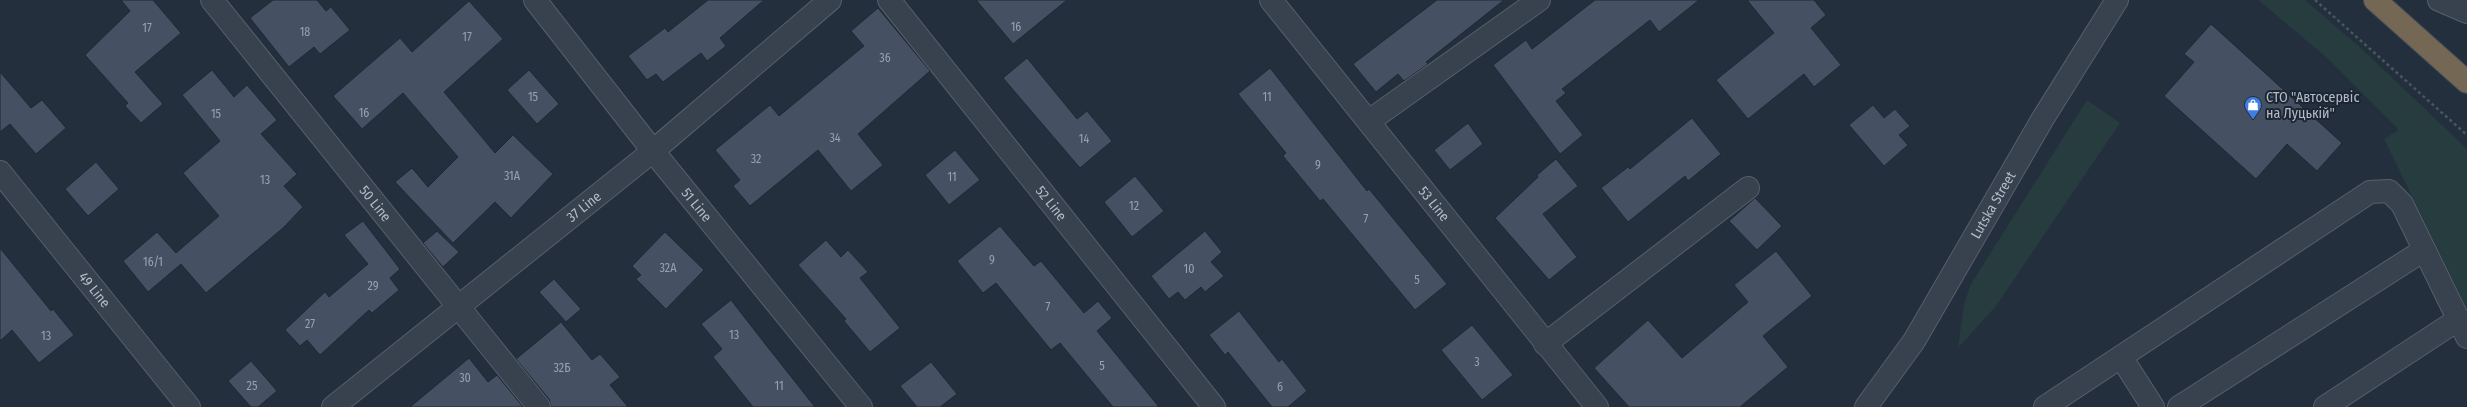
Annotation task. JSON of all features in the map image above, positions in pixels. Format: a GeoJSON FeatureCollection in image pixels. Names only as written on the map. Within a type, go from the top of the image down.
{"type":"FeatureCollection","features":[{"type":"Feature","properties":{"kind":"highway"},"geometry":{"type":"LineString","coordinates":[[2375,0],[2467,82]]}},
{"type":"Feature","properties":{"kind":"street","name":"50 Line"},"geometry":{"type":"LineString","coordinates":[[212,0],[539,407]]}},
{"type":"Feature","properties":{"kind":"street","name":"51 Line"},"geometry":{"type":"LineString","coordinates":[[535,0],[653,151],[861,407]]}},
{"type":"Feature","properties":{"kind":"street","name":"37 Line"},"geometry":{"type":"LineString","coordinates":[[333,407],[458,305],[653,151],[830,0]]}},
{"type":"Feature","properties":{"kind":"street","name":"52 Line"},"geometry":{"type":"LineString","coordinates":[[889,0],[1214,407]]}},
{"type":"Feature","properties":{"kind":"street","name":"53 Line"},"geometry":{"type":"LineString","coordinates":[[1271,0],[1545,344],[1597,407]]}},
{"type":"Feature","properties":{"kind":"street"},"geometry":{"type":"LineString","coordinates":[[1369,122],[1539,0]]}},
{"type":"Feature","properties":{"kind":"street","name":"Lutska Street"},"geometry":{"type":"LineString","coordinates":[[1870,404],[1914,341],[2042,120],[2117,0]]}},
{"type":"Feature","properties":{"kind":"street"},"geometry":{"type":"LineString","coordinates":[[2439,0],[2467,12]]}},
{"type":"Feature","properties":{"kind":"street","name":"49 Line"},"geometry":{"type":"LineString","coordinates":[[0,172],[189,407]]}},
{"type":"Feature","properties":{"kind":"street"},"geometry":{"type":"LineString","coordinates":[[1545,344],[1748,188]]}},
{"type":"Feature","properties":{"kind":"street"},"geometry":{"type":"LineString","coordinates":[[2045,407],[2370,192],[2389,191],[2402,204],[2463,328],[2325,407]]}},
{"type":"Feature","properties":{"kind":"street"},"geometry":{"type":"LineString","coordinates":[[2179,407],[2424,250]]}},
{"type":"Feature","properties":{"kind":"street"},"geometry":{"type":"LineString","coordinates":[[2120,357],[2153,407]]}},
{"type":"Feature","properties":{"kind":"path"},"geometry":{"type":"LineString","coordinates":[[2315,0],[2467,134]]}},
{"type":"Feature","properties":{"kind":"green space"},"geometry":{"type":"Polygon","coordinates":[[[2258,0],[2305,0],[2363,50],[2467,149],[2467,309],[2384,139],[2399,130],[2325,56],[2258,0]]]}},
{"type":"Feature","properties":{"kind":"green space"},"geometry":{"type":"Polygon","coordinates":[[[2087,100],[2120,123],[1996,306],[1958,348],[1964,304],[1971,284],[2087,100]]]}},
{"type":"Feature","properties":{"kind":"building"},"geometry":{"type":"Polygon","coordinates":[[[121,0],[153,0],[181,33],[135,72],[163,104],[141,123],[125,106],[128,103],[85,55],[130,11],[121,0]]]}},
{"type":"Feature","properties":{"kind":"building"},"geometry":{"type":"Polygon","coordinates":[[[273,0],[317,0],[326,11],[331,7],[350,30],[320,54],[314,47],[289,67],[250,18],[273,0]]]}},
{"type":"Feature","properties":{"kind":"building"},"geometry":{"type":"Polygon","coordinates":[[[708,0],[764,0],[720,38],[726,46],[707,61],[701,53],[663,82],[656,74],[647,80],[628,56],[665,28],[668,32],[708,0]]]}},
{"type":"Feature","properties":{"kind":"building"},"geometry":{"type":"Polygon","coordinates":[[[976,0],[1067,0],[1013,44],[976,0]]]}},
{"type":"Feature","properties":{"kind":"building"},"geometry":{"type":"Polygon","coordinates":[[[1437,0],[1504,0],[1426,62],[1428,64],[1404,81],[1398,74],[1376,92],[1353,64],[1437,0]]]}},
{"type":"Feature","properties":{"kind":"building"},"geometry":{"type":"Polygon","coordinates":[[[1595,0],[1699,0],[1659,32],[1650,20],[1562,89],[1566,93],[1556,101],[1583,135],[1560,154],[1493,65],[1526,40],[1532,49],[1595,0]]]}},
{"type":"Feature","properties":{"kind":"building"},"geometry":{"type":"Polygon","coordinates":[[[1747,0],[1814,0],[1826,15],[1811,28],[1841,65],[1814,87],[1804,74],[1748,119],[1716,80],[1774,33],[1747,0]]]}},
{"type":"Feature","properties":{"kind":"building"},"geometry":{"type":"Polygon","coordinates":[[[469,1],[503,39],[444,92],[495,153],[513,135],[553,174],[511,218],[495,202],[453,243],[395,182],[412,168],[428,187],[458,157],[403,93],[362,129],[333,96],[400,38],[412,52],[469,1]]]}},
{"type":"Feature","properties":{"kind":"building"},"geometry":{"type":"Polygon","coordinates":[[[878,8],[930,71],[858,134],[883,165],[851,191],[818,150],[750,206],[733,186],[740,180],[715,150],[770,105],[779,116],[864,46],[851,31],[878,8]]]}},
{"type":"Feature","properties":{"kind":"building","name":"СТО \"Автосервіс на Луцькій\""},"geometry":{"type":"Polygon","coordinates":[[[2211,24],[2342,143],[2317,171],[2287,144],[2256,179],[2164,96],[2194,62],[2184,54],[2211,24]]]}},
{"type":"Feature","properties":{"kind":"building"},"geometry":{"type":"Polygon","coordinates":[[[1027,58],[1077,119],[1087,111],[1112,141],[1080,168],[1003,78],[1027,58]]]}},
{"type":"Feature","properties":{"kind":"building"},"geometry":{"type":"Polygon","coordinates":[[[1270,68],[1367,191],[1369,189],[1447,284],[1415,310],[1323,199],[1320,201],[1283,156],[1286,153],[1238,94],[1270,68]]]}},
{"type":"Feature","properties":{"kind":"building"},"geometry":{"type":"Polygon","coordinates":[[[212,70],[234,97],[247,85],[277,120],[261,134],[297,174],[284,186],[303,207],[283,228],[206,293],[181,264],[148,292],[123,261],[157,232],[176,253],[219,216],[183,173],[220,141],[182,95],[212,70]]]}},
{"type":"Feature","properties":{"kind":"building"},"geometry":{"type":"Polygon","coordinates":[[[529,70],[559,104],[537,124],[507,90],[529,70]]]}},
{"type":"Feature","properties":{"kind":"building"},"geometry":{"type":"Polygon","coordinates":[[[0,72],[31,108],[42,100],[66,128],[36,154],[10,124],[0,132],[0,72]]]}},
{"type":"Feature","properties":{"kind":"building"},"geometry":{"type":"Polygon","coordinates":[[[1873,105],[1884,118],[1895,109],[1910,126],[1899,135],[1908,145],[1884,166],[1849,125],[1873,105]]]}},
{"type":"Feature","properties":{"kind":"building"},"geometry":{"type":"Polygon","coordinates":[[[1692,118],[1721,154],[1688,181],[1685,176],[1628,222],[1601,188],[1628,167],[1630,169],[1692,118]]]}},
{"type":"Feature","properties":{"kind":"building"},"geometry":{"type":"Polygon","coordinates":[[[1468,123],[1483,144],[1450,170],[1434,150],[1468,123]]]}},
{"type":"Feature","properties":{"kind":"building"},"geometry":{"type":"Polygon","coordinates":[[[955,150],[980,180],[949,205],[925,175],[955,150]]]}},
{"type":"Feature","properties":{"kind":"building"},"geometry":{"type":"Polygon","coordinates":[[[1556,159],[1578,186],[1543,214],[1577,257],[1549,280],[1495,218],[1538,177],[1537,175],[1556,159]]]}},
{"type":"Feature","properties":{"kind":"building"},"geometry":{"type":"Polygon","coordinates":[[[96,162],[119,189],[88,216],[65,189],[96,162]]]}},
{"type":"Feature","properties":{"kind":"building"},"geometry":{"type":"Polygon","coordinates":[[[1135,176],[1164,211],[1132,237],[1104,202],[1135,176]]]}},
{"type":"Feature","properties":{"kind":"building"},"geometry":{"type":"Polygon","coordinates":[[[1755,198],[1782,226],[1757,250],[1729,221],[1755,198]]]}},
{"type":"Feature","properties":{"kind":"building"},"geometry":{"type":"Polygon","coordinates":[[[363,221],[400,269],[390,278],[399,290],[372,313],[369,310],[320,355],[307,340],[300,346],[285,330],[325,292],[329,297],[368,264],[344,235],[363,221]]]}},
{"type":"Feature","properties":{"kind":"building"},"geometry":{"type":"Polygon","coordinates":[[[1000,226],[1034,266],[1041,261],[1084,313],[1098,301],[1112,318],[1097,331],[1159,407],[1113,407],[1060,343],[1051,350],[996,283],[983,293],[957,261],[1000,226]]]}},
{"type":"Feature","properties":{"kind":"building"},"geometry":{"type":"Polygon","coordinates":[[[437,231],[459,252],[443,267],[423,243],[437,231]]]}},
{"type":"Feature","properties":{"kind":"building"},"geometry":{"type":"Polygon","coordinates":[[[1205,231],[1222,252],[1211,262],[1224,276],[1205,292],[1201,287],[1185,300],[1178,292],[1169,299],[1151,276],[1205,231]]]}},
{"type":"Feature","properties":{"kind":"building"},"geometry":{"type":"Polygon","coordinates":[[[665,232],[704,270],[666,309],[636,279],[641,275],[632,266],[665,232]]]}},
{"type":"Feature","properties":{"kind":"building"},"geometry":{"type":"Polygon","coordinates":[[[826,240],[841,257],[848,250],[868,272],[860,278],[900,328],[870,352],[844,321],[846,319],[798,265],[826,240]]]}},
{"type":"Feature","properties":{"kind":"building"},"geometry":{"type":"Polygon","coordinates":[[[0,248],[51,311],[53,309],[74,335],[39,363],[12,330],[0,341],[0,248]]]}},
{"type":"Feature","properties":{"kind":"building"},"geometry":{"type":"Polygon","coordinates":[[[1776,251],[1812,296],[1763,336],[1788,367],[1740,407],[1629,407],[1594,368],[1648,320],[1682,358],[1748,302],[1734,285],[1776,251]]]}},
{"type":"Feature","properties":{"kind":"building"},"geometry":{"type":"Polygon","coordinates":[[[554,279],[581,309],[566,322],[539,292],[554,279]]]}},
{"type":"Feature","properties":{"kind":"building"},"geometry":{"type":"Polygon","coordinates":[[[731,300],[815,407],[753,407],[713,357],[722,349],[701,324],[731,300]]]}},
{"type":"Feature","properties":{"kind":"building"},"geometry":{"type":"Polygon","coordinates":[[[1239,311],[1279,362],[1282,359],[1307,391],[1288,407],[1272,407],[1228,352],[1225,355],[1209,335],[1239,311]]]}},
{"type":"Feature","properties":{"kind":"building"},"geometry":{"type":"Polygon","coordinates":[[[561,322],[592,360],[600,354],[620,377],[610,385],[628,407],[551,407],[549,399],[516,359],[561,322]]]}},
{"type":"Feature","properties":{"kind":"building"},"geometry":{"type":"Polygon","coordinates":[[[1472,325],[1513,375],[1482,400],[1441,350],[1472,325]]]}},
{"type":"Feature","properties":{"kind":"building"},"geometry":{"type":"Polygon","coordinates":[[[469,358],[488,382],[497,375],[523,407],[410,407],[469,358]]]}},
{"type":"Feature","properties":{"kind":"building"},"geometry":{"type":"Polygon","coordinates":[[[251,361],[277,391],[258,407],[251,407],[228,381],[251,361]]]}},
{"type":"Feature","properties":{"kind":"building"},"geometry":{"type":"Polygon","coordinates":[[[931,362],[957,394],[940,407],[917,407],[900,386],[931,362]]]}},
{"type":"Feature","properties":{"kind":"place","name":"СТО \"Автосервіс на Луцькій\""},"geometry":{"type":"Point","coordinates":[2253,120]}}]}
